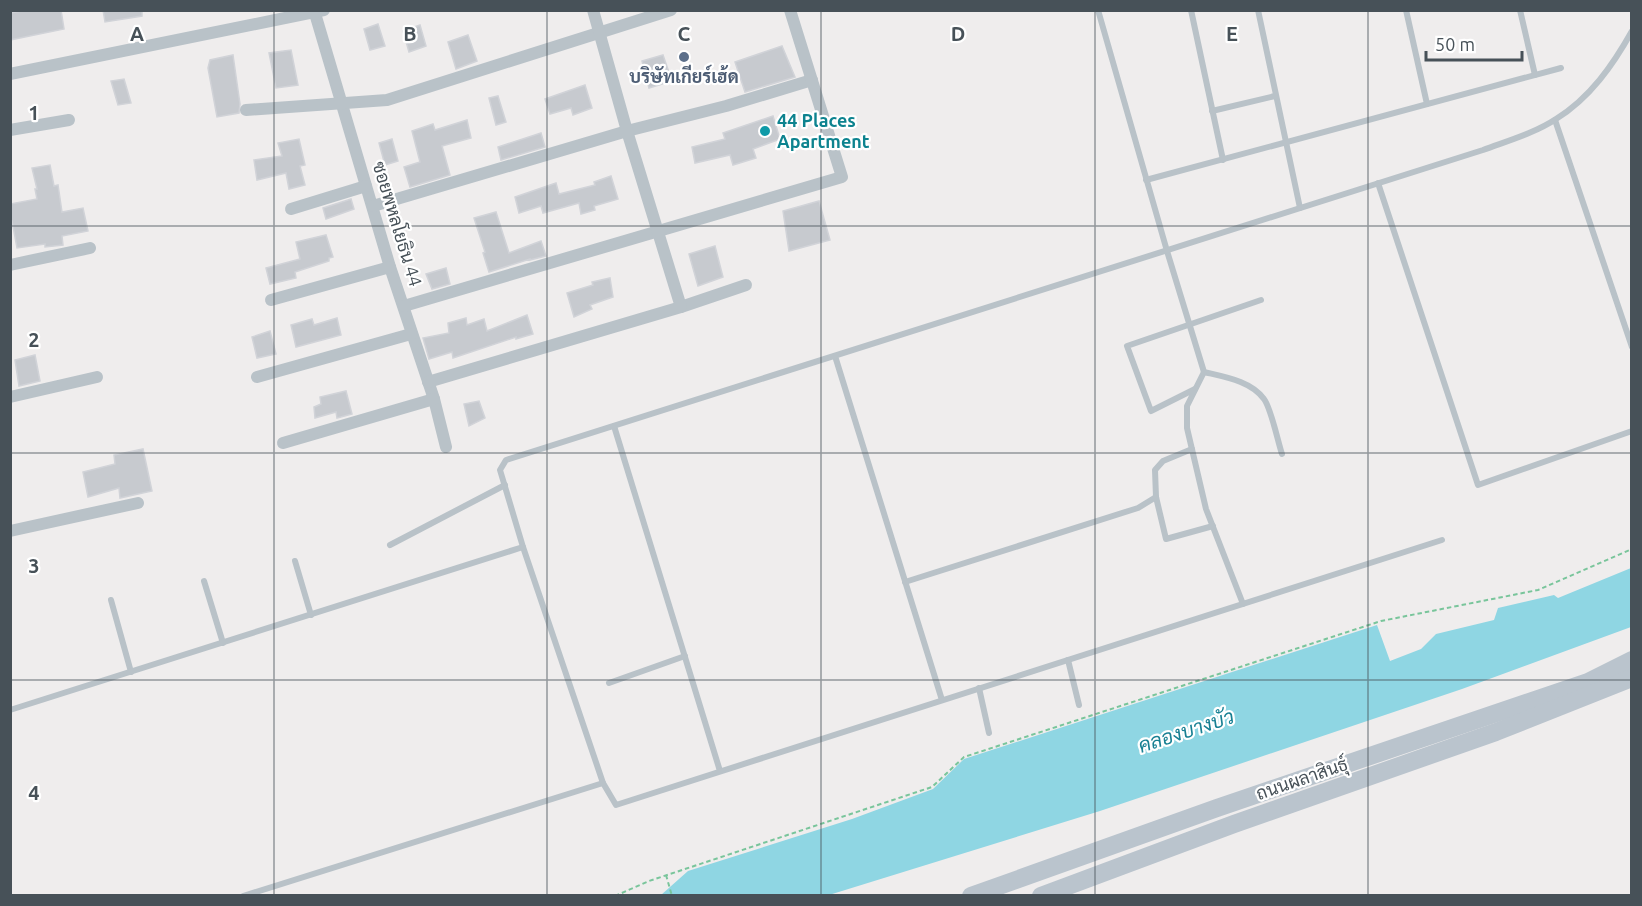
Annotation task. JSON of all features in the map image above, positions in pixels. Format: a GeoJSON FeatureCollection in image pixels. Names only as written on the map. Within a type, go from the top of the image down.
{"type":"FeatureCollection","features":[{"type":"Feature","properties":{"kind":"main road","name":"ถนนผลาสินธุ์"},"geometry":{"type":"LineString","coordinates":[[971,896],[1036,871],[1588,682],[1632,660]]}},
{"type":"Feature","properties":{"kind":"main road","name":"ถนนผลาสินธุ์"},"geometry":{"type":"LineString","coordinates":[[1044,895],[1234,824],[1496,732],[1632,678]]}},
{"type":"Feature","properties":{"kind":"main road"},"geometry":{"type":"LineString","coordinates":[[1036,871],[1044,895]]}},
{"type":"Feature","properties":{"kind":"street"},"geometry":{"type":"LineString","coordinates":[[593,10],[656,231],[681,307]]}},
{"type":"Feature","properties":{"kind":"street"},"geometry":{"type":"LineString","coordinates":[[246,110],[387,100],[671,10]]}},
{"type":"Feature","properties":{"kind":"street"},"geometry":{"type":"LineString","coordinates":[[404,306],[842,177],[790,10]]}},
{"type":"Feature","properties":{"kind":"street"},"geometry":{"type":"LineString","coordinates":[[10,74],[318,11]]}},
{"type":"Feature","properties":{"kind":"street","name":"ซอยพหลโยธิน 44"},"geometry":{"type":"LineString","coordinates":[[318,11],[341,104],[411,334],[434,399],[446,447]]}},
{"type":"Feature","properties":{"kind":"street"},"geometry":{"type":"LineString","coordinates":[[373,206],[627,131],[726,106],[812,80]]}},
{"type":"Feature","properties":{"kind":"street"},"geometry":{"type":"LineString","coordinates":[[10,130],[69,120]]}},
{"type":"Feature","properties":{"kind":"street"},"geometry":{"type":"LineString","coordinates":[[291,209],[366,186]]}},
{"type":"Feature","properties":{"kind":"street"},"geometry":{"type":"LineString","coordinates":[[10,266],[90,248]]}},
{"type":"Feature","properties":{"kind":"street"},"geometry":{"type":"LineString","coordinates":[[271,300],[390,267]]}},
{"type":"Feature","properties":{"kind":"street"},"geometry":{"type":"LineString","coordinates":[[428,382],[681,307],[746,285]]}},
{"type":"Feature","properties":{"kind":"street"},"geometry":{"type":"LineString","coordinates":[[257,377],[411,334]]}},
{"type":"Feature","properties":{"kind":"street"},"geometry":{"type":"LineString","coordinates":[[10,397],[97,377]]}},
{"type":"Feature","properties":{"kind":"street"},"geometry":{"type":"LineString","coordinates":[[283,443],[434,399]]}},
{"type":"Feature","properties":{"kind":"street"},"geometry":{"type":"LineString","coordinates":[[10,531],[138,503]]}},
{"type":"Feature","properties":{"kind":"lane"},"geometry":{"type":"LineString","coordinates":[[1098,10],[1204,372],[1187,406],[1187,428],[1206,509],[1243,604]]}},
{"type":"Feature","properties":{"kind":"lane"},"geometry":{"type":"LineString","coordinates":[[1191,10],[1223,160]]}},
{"type":"Feature","properties":{"kind":"lane"},"geometry":{"type":"LineString","coordinates":[[1258,10],[1300,208]]}},
{"type":"Feature","properties":{"kind":"lane"},"geometry":{"type":"LineString","coordinates":[[1406,10],[1427,104]]}},
{"type":"Feature","properties":{"kind":"lane"},"geometry":{"type":"LineString","coordinates":[[1520,10],[1535,75]]}},
{"type":"Feature","properties":{"kind":"lane"},"geometry":{"type":"LineString","coordinates":[[1442,540],[616,805],[603,783],[523,548],[500,470],[506,460],[1483,150],[1555,120],[1600,82],[1629,43],[1632,31]]}},
{"type":"Feature","properties":{"kind":"lane"},"geometry":{"type":"LineString","coordinates":[[1146,180],[1561,68]]}},
{"type":"Feature","properties":{"kind":"lane"},"geometry":{"type":"LineString","coordinates":[[1212,111],[1275,96]]}},
{"type":"Feature","properties":{"kind":"lane"},"geometry":{"type":"LineString","coordinates":[[1555,120],[1632,347]]}},
{"type":"Feature","properties":{"kind":"lane"},"geometry":{"type":"LineString","coordinates":[[1378,183],[1478,485],[1632,431]]}},
{"type":"Feature","properties":{"kind":"lane"},"geometry":{"type":"LineString","coordinates":[[1196,390],[1151,411],[1127,346],[1261,300]]}},
{"type":"Feature","properties":{"kind":"lane"},"geometry":{"type":"LineString","coordinates":[[835,356],[942,700]]}},
{"type":"Feature","properties":{"kind":"lane"},"geometry":{"type":"LineString","coordinates":[[1204,372],[1253,388],[1266,401],[1282,454]]}},
{"type":"Feature","properties":{"kind":"lane"},"geometry":{"type":"LineString","coordinates":[[614,426],[720,771]]}},
{"type":"Feature","properties":{"kind":"lane"},"geometry":{"type":"LineString","coordinates":[[1192,449],[1163,461],[1155,470],[1156,497],[1166,538],[1213,526]]}},
{"type":"Feature","properties":{"kind":"lane"},"geometry":{"type":"LineString","coordinates":[[390,545],[505,484]]}},
{"type":"Feature","properties":{"kind":"lane"},"geometry":{"type":"LineString","coordinates":[[905,582],[1138,508],[1156,497]]}},
{"type":"Feature","properties":{"kind":"lane"},"geometry":{"type":"LineString","coordinates":[[10,710],[523,548]]}},
{"type":"Feature","properties":{"kind":"lane"},"geometry":{"type":"LineString","coordinates":[[295,561],[311,615]]}},
{"type":"Feature","properties":{"kind":"lane"},"geometry":{"type":"LineString","coordinates":[[204,582],[223,643]]}},
{"type":"Feature","properties":{"kind":"lane"},"geometry":{"type":"LineString","coordinates":[[111,600],[131,672]]}},
{"type":"Feature","properties":{"kind":"lane"},"geometry":{"type":"LineString","coordinates":[[609,683],[685,656]]}},
{"type":"Feature","properties":{"kind":"lane"},"geometry":{"type":"LineString","coordinates":[[1068,660],[1079,705]]}},
{"type":"Feature","properties":{"kind":"lane"},"geometry":{"type":"LineString","coordinates":[[978,688],[989,733]]}},
{"type":"Feature","properties":{"kind":"lane"},"geometry":{"type":"LineString","coordinates":[[243,896],[603,783]]}},
{"type":"Feature","properties":{"kind":"path"},"geometry":{"type":"LineString","coordinates":[[615,896],[666,875],[932,787],[964,756],[1381,621],[1538,590],[1632,549]]}},
{"type":"Feature","properties":{"kind":"path"},"geometry":{"type":"LineString","coordinates":[[666,875],[672,896]]}},
{"type":"Feature","properties":{"kind":"water","name":"คลองบางบัว"},"geometry":{"type":"Polygon","coordinates":[[[1631,568],[1631,627],[1462,689],[1100,811],[829,895],[661,895],[688,871],[852,819],[933,789],[964,759],[1377,625],[1390,661],[1421,649],[1436,634],[1494,620],[1498,608],[1554,595],[1558,598],[1631,568]]]}},
{"type":"Feature","properties":{"kind":"building"},"geometry":{"type":"Polygon","coordinates":[[[27,10],[61,10],[64,29],[10,40],[10,13],[27,10]]]}},
{"type":"Feature","properties":{"kind":"building"},"geometry":{"type":"Polygon","coordinates":[[[103,10],[142,10],[142,16],[105,22],[103,10]]]}},
{"type":"Feature","properties":{"kind":"building"},"geometry":{"type":"Polygon","coordinates":[[[378,24],[385,46],[370,50],[364,29],[378,24]]]}},
{"type":"Feature","properties":{"kind":"building"},"geometry":{"type":"Polygon","coordinates":[[[420,25],[426,46],[409,52],[403,31],[420,25]]]}},
{"type":"Feature","properties":{"kind":"building"},"geometry":{"type":"Polygon","coordinates":[[[468,35],[477,61],[456,69],[448,42],[468,35]]]}},
{"type":"Feature","properties":{"kind":"building"},"geometry":{"type":"Polygon","coordinates":[[[782,46],[795,77],[745,92],[735,62],[782,46]]]}},
{"type":"Feature","properties":{"kind":"building"},"geometry":{"type":"Polygon","coordinates":[[[291,50],[298,85],[276,88],[269,53],[291,50]]]}},
{"type":"Feature","properties":{"kind":"building"},"geometry":{"type":"Polygon","coordinates":[[[233,55],[240,104],[239,113],[217,117],[208,68],[210,60],[233,55]]]}},
{"type":"Feature","properties":{"kind":"building"},"geometry":{"type":"Polygon","coordinates":[[[663,55],[672,81],[649,88],[642,61],[663,55]]]}},
{"type":"Feature","properties":{"kind":"building"},"geometry":{"type":"Polygon","coordinates":[[[124,79],[131,103],[118,105],[111,81],[124,79]]]}},
{"type":"Feature","properties":{"kind":"building"},"geometry":{"type":"Polygon","coordinates":[[[585,85],[592,108],[573,115],[571,108],[550,114],[545,99],[585,85]]]}},
{"type":"Feature","properties":{"kind":"building"},"geometry":{"type":"Polygon","coordinates":[[[498,96],[506,122],[496,125],[489,98],[498,96]]]}},
{"type":"Feature","properties":{"kind":"building"},"geometry":{"type":"Polygon","coordinates":[[[773,116],[780,139],[753,149],[756,158],[733,165],[730,155],[695,163],[692,147],[725,139],[723,133],[773,116]]]}},
{"type":"Feature","properties":{"kind":"building"},"geometry":{"type":"Polygon","coordinates":[[[467,120],[471,138],[442,146],[450,175],[410,187],[404,167],[420,162],[412,131],[433,124],[435,130],[467,120]]]}},
{"type":"Feature","properties":{"kind":"building"},"geometry":{"type":"Polygon","coordinates":[[[541,133],[545,147],[501,160],[498,147],[541,133]]]}},
{"type":"Feature","properties":{"kind":"building"},"geometry":{"type":"Polygon","coordinates":[[[299,139],[305,165],[300,166],[305,185],[289,189],[286,173],[257,180],[254,160],[282,156],[278,143],[299,139]]]}},
{"type":"Feature","properties":{"kind":"building"},"geometry":{"type":"Polygon","coordinates":[[[392,139],[398,161],[385,165],[379,143],[392,139]]]}},
{"type":"Feature","properties":{"kind":"building"},"geometry":{"type":"Polygon","coordinates":[[[50,165],[54,186],[58,185],[62,212],[83,208],[88,231],[62,236],[63,245],[45,247],[45,244],[17,248],[12,221],[10,222],[10,204],[37,199],[32,168],[50,165]]]}},
{"type":"Feature","properties":{"kind":"building"},"geometry":{"type":"Polygon","coordinates":[[[611,176],[618,199],[594,206],[595,210],[581,214],[579,203],[543,213],[541,206],[519,213],[515,197],[556,183],[559,194],[595,185],[594,182],[611,176]]]}},
{"type":"Feature","properties":{"kind":"building"},"geometry":{"type":"Polygon","coordinates":[[[351,199],[354,209],[326,219],[323,208],[351,199]]]}},
{"type":"Feature","properties":{"kind":"building"},"geometry":{"type":"Polygon","coordinates":[[[819,201],[830,240],[789,251],[783,211],[819,201]]]}},
{"type":"Feature","properties":{"kind":"building"},"geometry":{"type":"Polygon","coordinates":[[[496,212],[509,253],[541,241],[546,256],[489,272],[474,218],[496,212]]]}},
{"type":"Feature","properties":{"kind":"building"},"geometry":{"type":"Polygon","coordinates":[[[326,235],[333,257],[329,258],[329,261],[295,272],[296,278],[270,284],[266,268],[300,259],[296,242],[326,235]]]}},
{"type":"Feature","properties":{"kind":"building"},"geometry":{"type":"Polygon","coordinates":[[[715,246],[723,277],[698,286],[689,254],[715,246]]]}},
{"type":"Feature","properties":{"kind":"building"},"geometry":{"type":"Polygon","coordinates":[[[446,268],[450,284],[432,289],[426,274],[446,268]]]}},
{"type":"Feature","properties":{"kind":"building"},"geometry":{"type":"Polygon","coordinates":[[[610,278],[613,297],[590,305],[592,309],[574,317],[567,293],[593,285],[592,282],[610,278]]]}},
{"type":"Feature","properties":{"kind":"building"},"geometry":{"type":"Polygon","coordinates":[[[527,315],[533,334],[516,339],[516,337],[453,358],[452,352],[429,359],[423,338],[449,333],[448,323],[466,318],[467,325],[484,319],[487,331],[527,315]]]}},
{"type":"Feature","properties":{"kind":"building"},"geometry":{"type":"Polygon","coordinates":[[[337,318],[341,335],[296,347],[291,325],[312,319],[314,325],[337,318]]]}},
{"type":"Feature","properties":{"kind":"building"},"geometry":{"type":"Polygon","coordinates":[[[270,331],[276,354],[257,358],[252,337],[270,331]]]}},
{"type":"Feature","properties":{"kind":"building"},"geometry":{"type":"Polygon","coordinates":[[[35,355],[40,381],[19,386],[15,360],[35,355]]]}},
{"type":"Feature","properties":{"kind":"building"},"geometry":{"type":"Polygon","coordinates":[[[346,391],[352,414],[337,418],[336,412],[315,418],[314,407],[321,404],[320,397],[346,391]]]}},
{"type":"Feature","properties":{"kind":"building"},"geometry":{"type":"Polygon","coordinates":[[[479,401],[485,418],[469,426],[464,404],[479,401]]]}},
{"type":"Feature","properties":{"kind":"building"},"geometry":{"type":"Polygon","coordinates":[[[143,449],[152,491],[120,498],[119,488],[88,497],[83,472],[115,464],[114,455],[143,449]]]}},
{"type":"Feature","properties":{"kind":"place","name":"บริษัทเกียร์เฮ้ด"},"geometry":{"type":"Point","coordinates":[684,57]}},
{"type":"Feature","properties":{"kind":"place","name":"44 Places Apartment"},"geometry":{"type":"Point","coordinates":[765,131]}}]}
